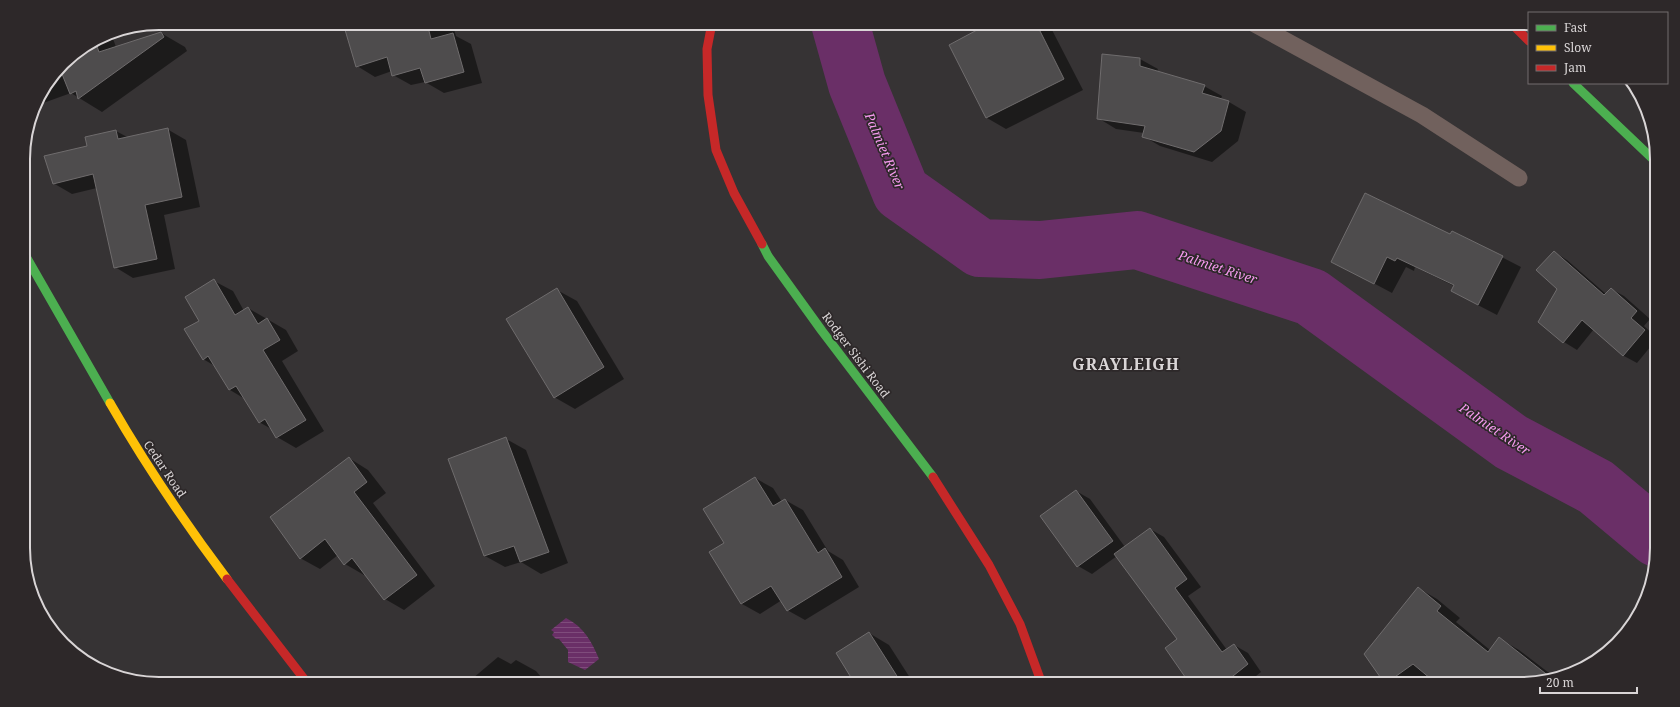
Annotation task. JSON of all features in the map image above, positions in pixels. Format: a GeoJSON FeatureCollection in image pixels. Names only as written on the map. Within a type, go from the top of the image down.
{"type":"FeatureCollection","features":[{"type":"Feature","properties":{"kind":"main road","name":"Rodger Sishi Road"},"geometry":{"type":"LineString","coordinates":[[711,30],[707,49],[708,96],[716,150],[734,193],[768,256],[822,331],[938,484],[985,558],[1020,624],[1039,677]]}},
{"type":"Feature","properties":{"kind":"main road"},"geometry":{"type":"LineString","coordinates":[[1517,30],[1528,40]]}},
{"type":"Feature","properties":{"kind":"main road"},"geometry":{"type":"LineString","coordinates":[[1574,84],[1650,156]]}},
{"type":"Feature","properties":{"kind":"main road","name":"Cedar Road"},"geometry":{"type":"LineString","coordinates":[[30,263],[134,445],[206,551],[303,677]]}},
{"type":"Feature","properties":{"kind":"lane"},"geometry":{"type":"LineString","coordinates":[[1266,30],[1422,114],[1519,178]]}},
{"type":"Feature","properties":{"kind":"shaded area"},"geometry":{"type":"Polygon","coordinates":[[[566,618],[583,630],[599,659],[585,670],[568,662],[568,650],[559,639],[556,639],[552,635],[554,632],[551,630],[566,618]]]}},
{"type":"Feature","properties":{"kind":"building"},"geometry":{"type":"Polygon","coordinates":[[[345,30],[429,30],[431,39],[453,33],[464,72],[425,83],[420,68],[392,76],[387,57],[356,67],[345,30]]]}},
{"type":"Feature","properties":{"kind":"building"},"geometry":{"type":"Polygon","coordinates":[[[977,30],[1040,30],[1064,79],[986,118],[949,45],[977,30]]]}},
{"type":"Feature","properties":{"kind":"building"},"geometry":{"type":"Polygon","coordinates":[[[161,32],[164,37],[78,99],[76,91],[70,94],[62,75],[74,62],[95,47],[97,46],[99,52],[161,32]]]}},
{"type":"Feature","properties":{"kind":"building"},"geometry":{"type":"Polygon","coordinates":[[[1102,54],[1140,58],[1140,66],[1205,85],[1202,93],[1229,101],[1221,131],[1194,152],[1142,137],[1145,126],[1097,119],[1102,54]]]}},
{"type":"Feature","properties":{"kind":"building"},"geometry":{"type":"Polygon","coordinates":[[[168,128],[182,197],[145,205],[157,259],[114,268],[93,174],[53,184],[44,156],[87,146],[85,137],[116,130],[118,139],[168,128]]]}},
{"type":"Feature","properties":{"kind":"building"},"geometry":{"type":"Polygon","coordinates":[[[1365,193],[1450,234],[1452,231],[1503,256],[1478,305],[1451,291],[1454,285],[1397,258],[1395,261],[1387,257],[1374,284],[1331,262],[1365,193]]]}},
{"type":"Feature","properties":{"kind":"building"},"geometry":{"type":"Polygon","coordinates":[[[1554,251],[1604,295],[1611,288],[1637,311],[1631,318],[1645,330],[1623,356],[1582,320],[1563,343],[1538,322],[1557,289],[1536,270],[1554,251]]]}},
{"type":"Feature","properties":{"kind":"building"},"geometry":{"type":"Polygon","coordinates":[[[214,279],[235,315],[248,307],[258,324],[267,318],[280,340],[263,350],[306,420],[276,438],[265,419],[259,423],[236,386],[229,390],[208,356],[203,360],[184,329],[199,321],[185,297],[214,279]]]}},
{"type":"Feature","properties":{"kind":"building"},"geometry":{"type":"Polygon","coordinates":[[[557,288],[604,367],[554,398],[506,319],[557,288]]]}},
{"type":"Feature","properties":{"kind":"building"},"geometry":{"type":"Polygon","coordinates":[[[506,437],[549,552],[520,562],[514,546],[484,556],[448,459],[506,437]]]}},
{"type":"Feature","properties":{"kind":"building"},"geometry":{"type":"Polygon","coordinates":[[[349,457],[367,482],[354,492],[417,575],[384,600],[352,558],[344,565],[325,539],[300,559],[270,517],[349,457]]]}},
{"type":"Feature","properties":{"kind":"building"},"geometry":{"type":"Polygon","coordinates":[[[755,477],[773,506],[785,499],[818,553],[825,548],[842,577],[787,611],[771,586],[741,604],[709,552],[724,543],[703,509],[755,477]]]}},
{"type":"Feature","properties":{"kind":"building"},"geometry":{"type":"Polygon","coordinates":[[[1076,490],[1113,541],[1077,567],[1040,516],[1076,490]]]}},
{"type":"Feature","properties":{"kind":"building"},"geometry":{"type":"Polygon","coordinates":[[[1150,528],[1187,579],[1175,588],[1222,652],[1234,644],[1248,664],[1232,677],[1185,677],[1165,648],[1177,639],[1114,554],[1150,528]]]}},
{"type":"Feature","properties":{"kind":"building"},"geometry":{"type":"Polygon","coordinates":[[[1418,587],[1441,606],[1437,611],[1488,652],[1499,637],[1547,675],[1529,677],[1429,677],[1413,664],[1395,677],[1380,677],[1364,654],[1418,587]]]}},
{"type":"Feature","properties":{"kind":"building"},"geometry":{"type":"Polygon","coordinates":[[[869,632],[898,677],[851,677],[836,653],[869,632]]]}},
{"type":"Feature","properties":{"kind":"waterway","name":"Palmiet River"},"geometry":{"type":"LineString","coordinates":[[842,30],[857,84],[901,192],[980,248],[1040,250],[1137,240],[1311,297],[1511,442],[1596,487],[1650,532]]}},
{"type":"Feature","properties":{"kind":"traffic: fast"},"geometry":{"type":"LineString","coordinates":[[1574,84],[1650,156]]}},
{"type":"Feature","properties":{"kind":"traffic: fast"},"geometry":{"type":"LineString","coordinates":[[762,244],[768,256],[822,331],[933,477]]}},
{"type":"Feature","properties":{"kind":"traffic: fast"},"geometry":{"type":"LineString","coordinates":[[30,263],[110,403]]}},
{"type":"Feature","properties":{"kind":"traffic: slow"},"geometry":{"type":"LineString","coordinates":[[110,403],[166,493],[227,579]]}},
{"type":"Feature","properties":{"kind":"traffic: jam"},"geometry":{"type":"LineString","coordinates":[[711,30],[707,49],[708,95],[716,150],[734,193],[762,244]]}},
{"type":"Feature","properties":{"kind":"traffic: jam"},"geometry":{"type":"LineString","coordinates":[[1518,30],[1528,40]]}},
{"type":"Feature","properties":{"kind":"traffic: jam"},"geometry":{"type":"LineString","coordinates":[[933,477],[989,565],[1020,624],[1039,677]]}},
{"type":"Feature","properties":{"kind":"traffic: jam"},"geometry":{"type":"LineString","coordinates":[[227,579],[303,677]]}},
{"type":"Feature","properties":{"kind":"district","name":"GRAYLEIGH"},"geometry":{"type":"Point","coordinates":[1126,364]}}]}
